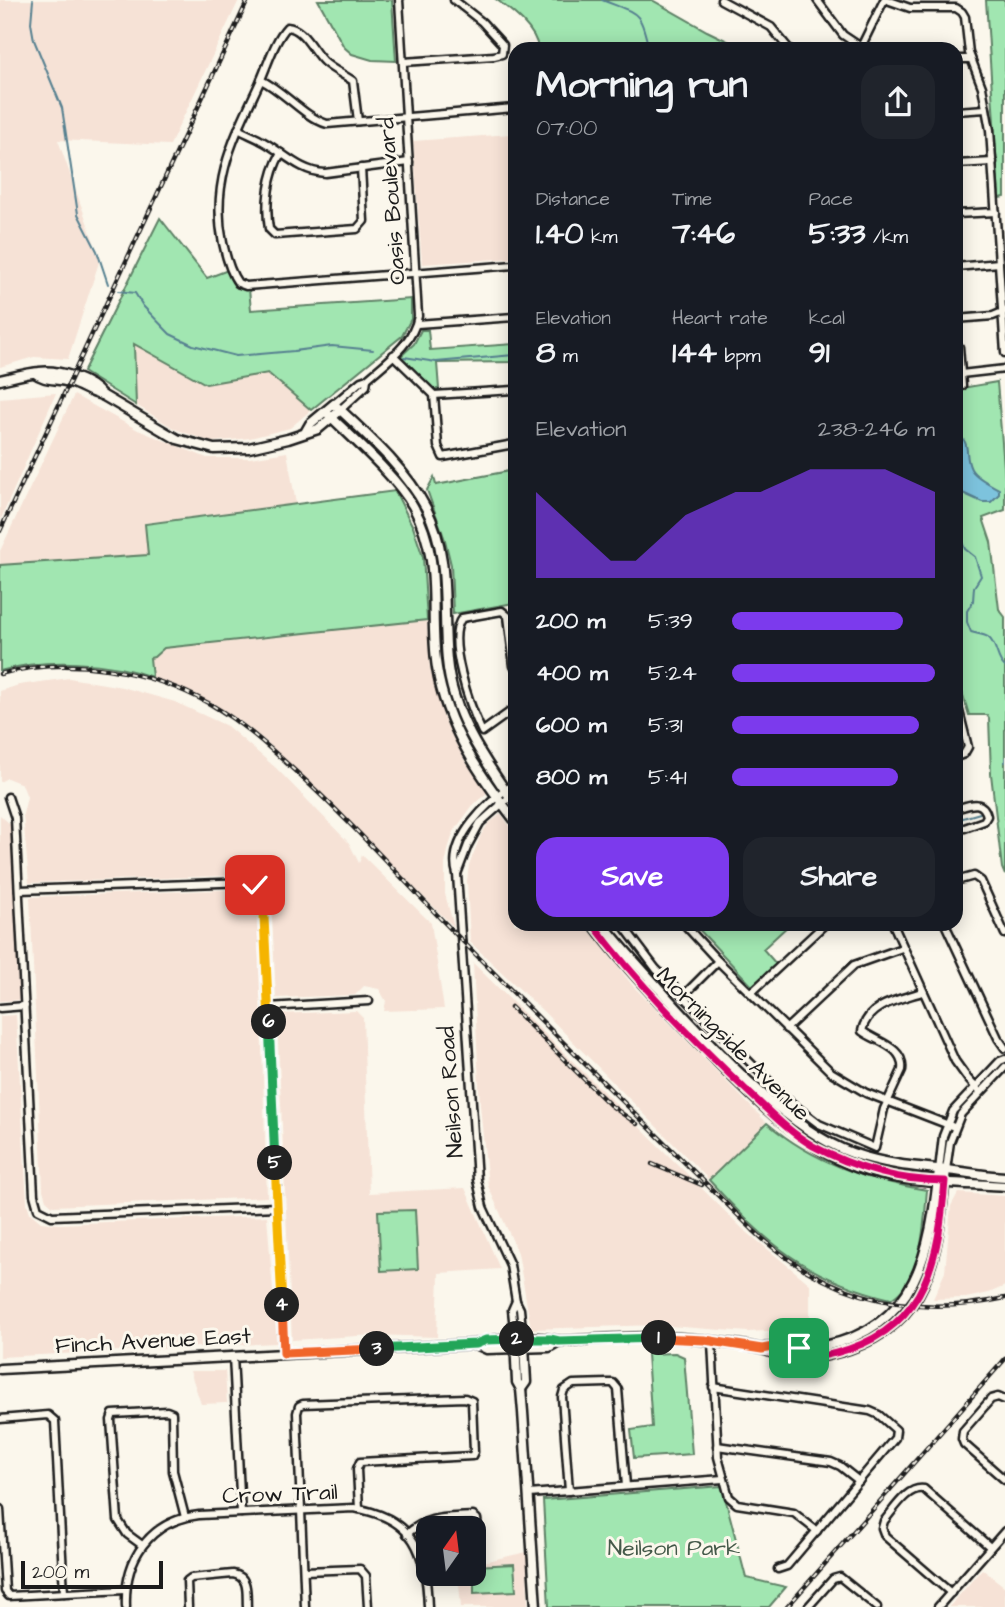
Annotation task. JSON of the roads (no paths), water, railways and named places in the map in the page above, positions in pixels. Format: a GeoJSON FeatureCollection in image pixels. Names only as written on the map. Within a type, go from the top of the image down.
{"type":"FeatureCollection","features":[{"type":"Feature","properties":{"kind":"main road"},"geometry":{"type":"LineString","coordinates":[[0,380],[35,373],[40,377],[67,381],[102,395],[177,439],[214,449],[249,448],[318,429],[337,407],[390,459],[426,510],[442,553],[447,663],[454,696],[478,752],[507,797]]}},
{"type":"Feature","properties":{"kind":"main road"},"geometry":{"type":"LineString","coordinates":[[329,415],[401,488],[414,507],[433,566],[437,667],[443,697],[470,758],[507,797]]}},
{"type":"Feature","properties":{"kind":"main road","name":"Morningside Avenue"},"geometry":{"type":"LineString","coordinates":[[599,931],[688,1032],[787,1129],[812,1145],[868,1171],[1005,1186]]}},
{"type":"Feature","properties":{"kind":"main road","name":"Morningside Avenue"},"geometry":{"type":"LineString","coordinates":[[609,931],[677,1009],[739,1070],[792,1118],[816,1135],[851,1153],[905,1167],[1005,1177]]}},
{"type":"Feature","properties":{"kind":"main road"},"geometry":{"type":"LineString","coordinates":[[812,1145],[816,1135]]}},
{"type":"Feature","properties":{"kind":"main road","name":"Finch Avenue East"},"geometry":{"type":"LineString","coordinates":[[0,1368],[476,1344],[486,1340],[519,1344],[550,1339],[559,1341],[650,1337],[762,1349],[785,1357],[822,1356],[864,1344],[891,1328],[909,1311],[921,1293],[935,1256],[943,1170]]}},
{"type":"Feature","properties":{"kind":"main road","name":"Neilson Road"},"geometry":{"type":"LineString","coordinates":[[519,1344],[517,1382],[521,1389],[536,1607]]}},
{"type":"Feature","properties":{"kind":"street","name":"Oasis Boulevard"},"geometry":{"type":"LineString","coordinates":[[399,0],[418,310],[416,324]]}},
{"type":"Feature","properties":{"kind":"street"},"geometry":{"type":"LineString","coordinates":[[403,62],[502,54],[503,45],[482,22],[454,0]]}},
{"type":"Feature","properties":{"kind":"street"},"geometry":{"type":"LineString","coordinates":[[721,0],[771,27],[783,42]]}},
{"type":"Feature","properties":{"kind":"street"},"geometry":{"type":"LineString","coordinates":[[817,0],[843,35],[853,42]]}},
{"type":"Feature","properties":{"kind":"street"},"geometry":{"type":"LineString","coordinates":[[865,42],[885,0],[909,8],[953,8],[960,10],[965,19],[971,59],[982,87],[993,162],[1005,353]]}},
{"type":"Feature","properties":{"kind":"street"},"geometry":{"type":"LineString","coordinates":[[358,121],[353,80],[338,74],[321,60],[293,27],[287,27],[238,130],[225,164],[219,204],[220,225],[225,253],[238,283],[246,286],[508,265]]}},
{"type":"Feature","properties":{"kind":"street"},"geometry":{"type":"LineString","coordinates":[[963,59],[971,59]]}},
{"type":"Feature","properties":{"kind":"street"},"geometry":{"type":"LineString","coordinates":[[261,80],[279,89],[322,122],[334,124],[508,108]]}},
{"type":"Feature","properties":{"kind":"street"},"geometry":{"type":"LineString","coordinates":[[963,111],[986,109]]}},
{"type":"Feature","properties":{"kind":"street"},"geometry":{"type":"LineString","coordinates":[[238,130],[265,142],[313,172],[326,173],[409,162]]}},
{"type":"Feature","properties":{"kind":"street"},"geometry":{"type":"LineString","coordinates":[[281,153],[271,177],[267,201],[269,229],[275,234],[361,227],[364,221],[361,168]]}},
{"type":"Feature","properties":{"kind":"street"},"geometry":{"type":"LineString","coordinates":[[963,164],[993,162]]}},
{"type":"Feature","properties":{"kind":"street"},"geometry":{"type":"LineString","coordinates":[[963,214],[996,212]]}},
{"type":"Feature","properties":{"kind":"street"},"geometry":{"type":"LineString","coordinates":[[963,266],[999,263]]}},
{"type":"Feature","properties":{"kind":"street"},"geometry":{"type":"LineString","coordinates":[[963,318],[993,316],[1004,312]]}},
{"type":"Feature","properties":{"kind":"street"},"geometry":{"type":"LineString","coordinates":[[337,407],[366,386],[367,379],[409,338],[416,324],[508,317]]}},
{"type":"Feature","properties":{"kind":"street"},"geometry":{"type":"LineString","coordinates":[[393,355],[434,395],[438,446],[443,457],[508,445]]}},
{"type":"Feature","properties":{"kind":"street"},"geometry":{"type":"LineString","coordinates":[[963,374],[1005,369]]}},
{"type":"Feature","properties":{"kind":"street"},"geometry":{"type":"LineString","coordinates":[[434,395],[508,390]]}},
{"type":"Feature","properties":{"kind":"street"},"geometry":{"type":"LineString","coordinates":[[508,616],[502,611],[462,618],[457,626],[460,666],[469,704],[482,732],[508,713]]}},
{"type":"Feature","properties":{"kind":"street"},"geometry":{"type":"LineString","coordinates":[[963,727],[968,747],[963,754]]}},
{"type":"Feature","properties":{"kind":"street"},"geometry":{"type":"LineString","coordinates":[[8,797],[15,818],[36,1205],[41,1211],[52,1216],[277,1207]]}},
{"type":"Feature","properties":{"kind":"street","name":"Neilson Road"},"geometry":{"type":"LineString","coordinates":[[507,797],[472,822],[460,842],[454,864],[457,874],[477,1180],[484,1207],[510,1265],[516,1301],[520,1309],[519,1344]]}},
{"type":"Feature","properties":{"kind":"street"},"geometry":{"type":"LineString","coordinates":[[963,807],[981,804],[986,808],[987,816],[984,821],[963,828]]}},
{"type":"Feature","properties":{"kind":"street"},"geometry":{"type":"LineString","coordinates":[[963,879],[974,876],[981,881],[1005,934]]}},
{"type":"Feature","properties":{"kind":"street"},"geometry":{"type":"LineString","coordinates":[[19,890],[249,882],[258,887],[263,896],[284,1353]]}},
{"type":"Feature","properties":{"kind":"street"},"geometry":{"type":"LineString","coordinates":[[627,931],[656,969],[789,1101],[819,1124],[875,1148],[887,1101],[902,1070],[902,1058],[895,1050],[862,1031],[862,1026],[879,1007],[922,992]]}},
{"type":"Feature","properties":{"kind":"street"},"geometry":{"type":"LineString","coordinates":[[690,931],[831,1072],[866,1093],[954,1127]]}},
{"type":"Feature","properties":{"kind":"street"},"geometry":{"type":"LineString","coordinates":[[751,993],[817,931]]}},
{"type":"Feature","properties":{"kind":"street"},"geometry":{"type":"LineString","coordinates":[[896,931],[955,1061],[978,1089]]}},
{"type":"Feature","properties":{"kind":"street"},"geometry":{"type":"LineString","coordinates":[[948,931],[1005,1048]]}},
{"type":"Feature","properties":{"kind":"street"},"geometry":{"type":"LineString","coordinates":[[786,1029],[854,965],[902,948]]}},
{"type":"Feature","properties":{"kind":"street"},"geometry":{"type":"LineString","coordinates":[[683,996],[718,961]]}},
{"type":"Feature","properties":{"kind":"street"},"geometry":{"type":"LineString","coordinates":[[268,1007],[369,1001]]}},
{"type":"Feature","properties":{"kind":"street"},"geometry":{"type":"LineString","coordinates":[[0,1007],[25,1006]]}},
{"type":"Feature","properties":{"kind":"street"},"geometry":{"type":"LineString","coordinates":[[943,1170],[954,1127],[961,1114],[1000,1061],[1005,1059]]}},
{"type":"Feature","properties":{"kind":"street"},"geometry":{"type":"LineString","coordinates":[[943,1170],[946,1124],[958,1105],[1005,1067]]}},
{"type":"Feature","properties":{"kind":"street"},"geometry":{"type":"LineString","coordinates":[[712,1342],[717,1446],[723,1479],[732,1502],[794,1513],[817,1531]]}},
{"type":"Feature","properties":{"kind":"street"},"geometry":{"type":"LineString","coordinates":[[233,1356],[240,1513]]}},
{"type":"Feature","properties":{"kind":"street"},"geometry":{"type":"LineString","coordinates":[[569,1491],[562,1396],[566,1387],[573,1384],[608,1382],[618,1389],[625,1486]]}},
{"type":"Feature","properties":{"kind":"street"},"geometry":{"type":"LineString","coordinates":[[713,1387],[870,1410],[895,1430],[895,1438],[817,1531],[787,1566],[778,1569]]}},
{"type":"Feature","properties":{"kind":"street"},"geometry":{"type":"LineString","coordinates":[[1005,1400],[998,1397],[991,1399],[963,1431],[961,1437],[964,1444],[1005,1480]]}},
{"type":"Feature","properties":{"kind":"street"},"geometry":{"type":"LineString","coordinates":[[305,1607],[297,1413],[299,1406],[454,1399],[472,1401],[472,1456],[360,1462],[356,1469],[359,1509]]}},
{"type":"Feature","properties":{"kind":"street"},"geometry":{"type":"LineString","coordinates":[[142,1545],[127,1534],[118,1520],[111,1420],[114,1413],[172,1413],[173,1471],[185,1517]]}},
{"type":"Feature","properties":{"kind":"street"},"geometry":{"type":"LineString","coordinates":[[0,1419],[48,1415],[55,1422],[64,1593]]}},
{"type":"Feature","properties":{"kind":"street"},"geometry":{"type":"LineString","coordinates":[[717,1446],[831,1462],[859,1481]]}},
{"type":"Feature","properties":{"kind":"street"},"geometry":{"type":"LineString","coordinates":[[529,1494],[723,1479]]}},
{"type":"Feature","properties":{"kind":"street"},"geometry":{"type":"LineString","coordinates":[[951,1593],[886,1536],[883,1531],[884,1521],[911,1490],[924,1489],[990,1547]]}},
{"type":"Feature","properties":{"kind":"street"},"geometry":{"type":"LineString","coordinates":[[0,1509],[7,1594],[15,1597],[125,1590]]}},
{"type":"Feature","properties":{"kind":"street","name":"Crow Trail"},"geometry":{"type":"LineString","coordinates":[[127,1607],[125,1590],[130,1568],[142,1545],[158,1530],[185,1517],[359,1509],[385,1516],[407,1534],[419,1550],[425,1567],[428,1607]]}},
{"type":"Feature","properties":{"kind":"street"},"geometry":{"type":"LineString","coordinates":[[407,1534],[416,1527]]}},
{"type":"Feature","properties":{"kind":"street"},"geometry":{"type":"LineString","coordinates":[[938,1607],[1005,1531]]}},
{"type":"Feature","properties":{"kind":"street"},"geometry":{"type":"LineString","coordinates":[[304,1570],[360,1569],[366,1576],[368,1607]]}},
{"type":"Feature","properties":{"kind":"street"},"geometry":{"type":"LineString","coordinates":[[188,1607],[187,1581],[191,1578],[233,1574],[242,1576],[246,1585],[247,1607]]}},
{"type":"Feature","properties":{"kind":"street"},"geometry":{"type":"LineString","coordinates":[[808,1607],[833,1579],[840,1577],[877,1607]]}},
{"type":"Feature","properties":{"kind":"water"},"geometry":{"type":"Polygon","coordinates":[[[963,440],[973,472],[999,489],[999,494],[991,502],[982,502],[963,493],[963,440]]]}},
{"type":"Feature","properties":{"kind":"waterway"},"geometry":{"type":"LineString","coordinates":[[33,0],[31,23],[34,40],[62,108],[78,214],[97,251],[108,284]]}},
{"type":"Feature","properties":{"kind":"waterway"},"geometry":{"type":"LineString","coordinates":[[602,0],[636,15],[647,42]]}},
{"type":"Feature","properties":{"kind":"waterway"},"geometry":{"type":"LineString","coordinates":[[118,291],[135,293],[143,306],[170,334],[193,345],[236,356],[332,346],[373,350]]}},
{"type":"Feature","properties":{"kind":"waterway"},"geometry":{"type":"LineString","coordinates":[[404,357],[436,362],[508,356]]}},
{"type":"Feature","properties":{"kind":"waterway"},"geometry":{"type":"LineString","coordinates":[[963,544],[975,557],[981,576],[974,587],[973,601],[967,611],[967,622],[971,632],[991,640],[1005,667]]}},
{"type":"Feature","properties":{"kind":"waterway"},"geometry":{"type":"LineString","coordinates":[[963,818],[980,813]]}},
{"type":"Feature","properties":{"kind":"railway"},"geometry":{"type":"LineString","coordinates":[[0,531],[248,0]]}},
{"type":"Feature","properties":{"kind":"railway"},"geometry":{"type":"LineString","coordinates":[[0,674],[53,666],[107,669],[160,682],[210,704],[243,726],[331,805],[558,1037],[753,1230],[781,1253],[809,1272],[839,1287],[902,1304],[970,1304],[1005,1298]]}},
{"type":"Feature","properties":{"kind":"railway"},"geometry":{"type":"LineString","coordinates":[[511,1007],[610,1105],[637,1124]]}},
{"type":"Feature","properties":{"kind":"railway"},"geometry":{"type":"LineString","coordinates":[[652,1164],[702,1185]]}},
{"type":"Feature","properties":{"kind":"railway"},"geometry":{"type":"LineString","coordinates":[[787,1607],[1005,1359]]}},
{"type":"Feature","properties":{"kind":"park label","name":"Neilson Park"},"geometry":{"type":"Point","coordinates":[674,1548]}}]}
